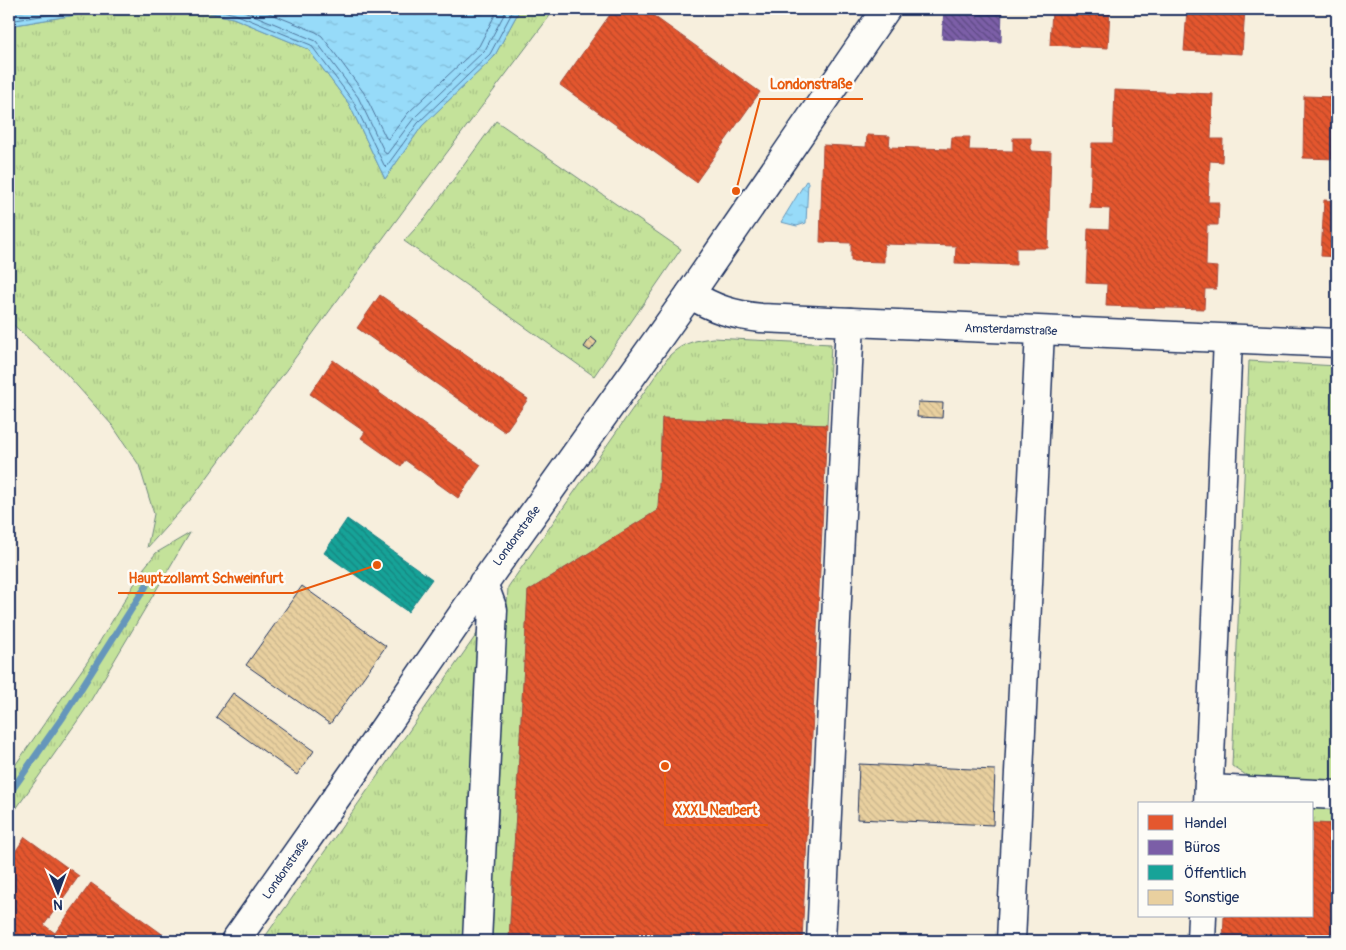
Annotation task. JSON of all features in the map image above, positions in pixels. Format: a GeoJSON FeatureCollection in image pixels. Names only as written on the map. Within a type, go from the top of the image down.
{"type":"FeatureCollection","features":[{"type":"Feature","properties":{"kind":"street","name":"Londonstraße"},"geometry":{"type":"LineString","coordinates":[[235,941],[357,768],[483,583],[690,294],[886,9]]}},
{"type":"Feature","properties":{"kind":"street","name":"Amsterdamstraße"},"geometry":{"type":"LineString","coordinates":[[690,294],[707,305],[736,315],[761,318],[1337,343]]}},
{"type":"Feature","properties":{"kind":"street"},"geometry":{"type":"LineString","coordinates":[[821,941],[850,322]]}},
{"type":"Feature","properties":{"kind":"street"},"geometry":{"type":"LineString","coordinates":[[1012,941],[1040,331]]}},
{"type":"Feature","properties":{"kind":"street"},"geometry":{"type":"LineString","coordinates":[[1228,339],[1208,796],[1337,795]]}},
{"type":"Feature","properties":{"kind":"street"},"geometry":{"type":"LineString","coordinates":[[477,941],[493,610],[483,583]]}},
{"type":"Feature","properties":{"kind":"street"},"geometry":{"type":"LineString","coordinates":[[1201,941],[1202,918]]}},
{"type":"Feature","properties":{"kind":"green space"},"geometry":{"type":"Polygon","coordinates":[[[129,9],[192,9],[233,18],[308,49],[349,104],[385,179],[422,126],[494,57],[520,9],[555,9],[409,203],[192,498],[147,548],[154,514],[139,465],[112,425],[62,369],[9,321],[9,26],[87,13],[129,9]]]}},
{"type":"Feature","properties":{"kind":"green space"},"geometry":{"type":"Polygon","coordinates":[[[496,121],[681,249],[594,376],[404,241],[426,217],[496,121]]]}},
{"type":"Feature","properties":{"kind":"green space"},"geometry":{"type":"Polygon","coordinates":[[[713,338],[831,344],[827,425],[662,418],[658,510],[528,591],[509,941],[490,941],[508,587],[670,355],[690,343],[713,338]]]}},
{"type":"Feature","properties":{"kind":"green space"},"geometry":{"type":"Polygon","coordinates":[[[1249,361],[1337,366],[1337,784],[1263,780],[1246,775],[1232,766],[1249,361]]]}},
{"type":"Feature","properties":{"kind":"green space"},"geometry":{"type":"Polygon","coordinates":[[[190,533],[85,710],[9,819],[9,774],[88,661],[144,568],[156,553],[190,533]]]}},
{"type":"Feature","properties":{"kind":"green space"},"geometry":{"type":"Polygon","coordinates":[[[479,631],[466,941],[262,941],[479,631]]]}},
{"type":"Feature","properties":{"kind":"green space"},"geometry":{"type":"Polygon","coordinates":[[[1314,806],[1337,807],[1337,824],[1314,823],[1314,806]]]}},
{"type":"Feature","properties":{"kind":"water"},"geometry":{"type":"Polygon","coordinates":[[[9,9],[129,9],[87,13],[9,26],[9,9]]]}},
{"type":"Feature","properties":{"kind":"water"},"geometry":{"type":"Polygon","coordinates":[[[192,9],[520,9],[494,57],[422,126],[385,179],[349,104],[308,49],[233,18],[192,9]]]}},
{"type":"Feature","properties":{"kind":"water"},"geometry":{"type":"Polygon","coordinates":[[[806,181],[808,182],[806,223],[797,226],[781,222],[806,181]]]}},
{"type":"Feature","properties":{"kind":"building: Handel"},"geometry":{"type":"Polygon","coordinates":[[[614,9],[644,9],[760,92],[696,182],[560,85],[614,9]]]}},
{"type":"Feature","properties":{"kind":"building: Handel"},"geometry":{"type":"Polygon","coordinates":[[[1052,9],[1110,9],[1108,48],[1050,45],[1052,9]]]}},
{"type":"Feature","properties":{"kind":"building: Handel"},"geometry":{"type":"Polygon","coordinates":[[[1187,9],[1245,9],[1242,54],[1184,51],[1187,9]]]}},
{"type":"Feature","properties":{"kind":"building: Handel"},"geometry":{"type":"Polygon","coordinates":[[[1115,90],[1213,94],[1211,139],[1223,139],[1222,162],[1210,161],[1208,202],[1219,202],[1218,225],[1207,225],[1206,266],[1217,267],[1216,289],[1205,289],[1204,309],[1106,306],[1107,284],[1086,283],[1088,228],[1109,229],[1110,209],[1090,208],[1092,143],[1113,143],[1115,90]]]}},
{"type":"Feature","properties":{"kind":"building: Handel"},"geometry":{"type":"Polygon","coordinates":[[[1304,96],[1337,97],[1337,159],[1303,158],[1304,96]]]}},
{"type":"Feature","properties":{"kind":"building: Handel"},"geometry":{"type":"Polygon","coordinates":[[[867,135],[890,136],[889,147],[951,149],[952,137],[970,137],[969,150],[1013,151],[1013,138],[1031,138],[1031,151],[1051,152],[1048,248],[1016,248],[1016,265],[955,263],[956,246],[884,244],[884,262],[851,261],[851,243],[820,242],[823,145],[866,147],[867,135]]]}},
{"type":"Feature","properties":{"kind":"building: Handel"},"geometry":{"type":"Polygon","coordinates":[[[1324,200],[1337,201],[1337,257],[1321,256],[1324,200]]]}},
{"type":"Feature","properties":{"kind":"building: Handel"},"geometry":{"type":"Polygon","coordinates":[[[380,295],[528,399],[505,432],[357,328],[380,295]]]}},
{"type":"Feature","properties":{"kind":"building: Handel"},"geometry":{"type":"Polygon","coordinates":[[[333,360],[481,465],[458,498],[405,460],[401,466],[361,438],[365,432],[310,394],[333,360]]]}},
{"type":"Feature","properties":{"kind":"building: Handel"},"geometry":{"type":"Polygon","coordinates":[[[662,418],[827,425],[802,941],[509,941],[528,591],[658,510],[662,418]]]}},
{"type":"Feature","properties":{"kind":"building: Handel"},"geometry":{"type":"Polygon","coordinates":[[[1314,823],[1337,824],[1337,941],[1223,941],[1224,918],[1314,918],[1314,823]]]}},
{"type":"Feature","properties":{"kind":"building: Handel"},"geometry":{"type":"Polygon","coordinates":[[[25,837],[79,876],[44,925],[55,933],[91,883],[172,941],[9,941],[9,861],[25,837]]]}},
{"type":"Feature","properties":{"kind":"building: Büros"},"geometry":{"type":"Polygon","coordinates":[[[944,9],[1002,9],[1001,42],[942,39],[944,9]]]}},
{"type":"Feature","properties":{"kind":"building: Öffentlich"},"geometry":{"type":"Polygon","coordinates":[[[347,519],[432,579],[408,612],[324,553],[347,519]]]}},
{"type":"Feature","properties":{"kind":"building: Sonstige"},"geometry":{"type":"Polygon","coordinates":[[[591,337],[597,342],[590,351],[584,347],[591,337]]]}},
{"type":"Feature","properties":{"kind":"building: Sonstige"},"geometry":{"type":"Polygon","coordinates":[[[918,402],[943,403],[942,418],[917,417],[918,402]]]}},
{"type":"Feature","properties":{"kind":"building: Sonstige"},"geometry":{"type":"Polygon","coordinates":[[[302,586],[386,646],[330,724],[246,665],[302,586]]]}},
{"type":"Feature","properties":{"kind":"building: Sonstige"},"geometry":{"type":"Polygon","coordinates":[[[233,693],[314,751],[297,775],[216,717],[233,693]]]}},
{"type":"Feature","properties":{"kind":"building: Sonstige"},"geometry":{"type":"Polygon","coordinates":[[[859,764],[995,770],[993,825],[857,819],[859,764]]]}},
{"type":"Feature","properties":{"kind":"waterway"},"geometry":{"type":"LineString","coordinates":[[9,794],[63,717],[146,586]]}},
{"type":"Feature","properties":{"kind":"place","name":"Londonstraße"},"geometry":{"type":"Point","coordinates":[736,191]}},
{"type":"Feature","properties":{"kind":"place","name":"Hauptzollamt Schweinfurt"},"geometry":{"type":"Point","coordinates":[377,565]}},
{"type":"Feature","properties":{"kind":"place","name":"XXXL Neubert"},"geometry":{"type":"Point","coordinates":[665,766]}}]}
